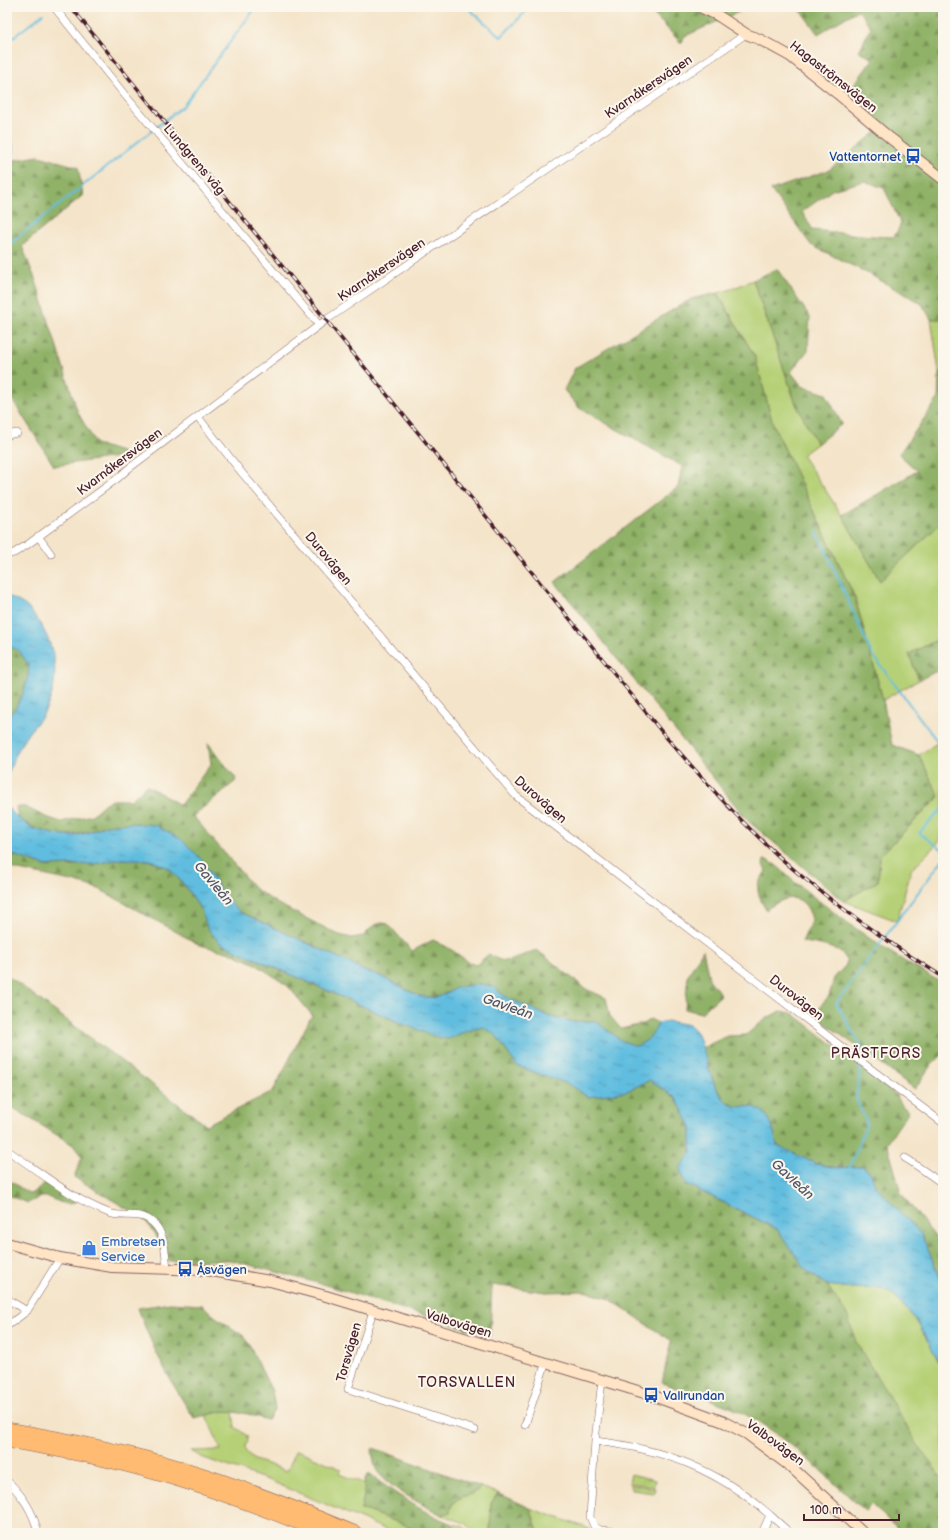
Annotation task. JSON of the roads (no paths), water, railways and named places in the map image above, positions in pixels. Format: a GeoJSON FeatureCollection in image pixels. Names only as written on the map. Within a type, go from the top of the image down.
{"type":"FeatureCollection","features":[{"type":"Feature","properties":{"kind":"highway"},"geometry":{"type":"LineString","coordinates":[[7,1429],[70,1440],[131,1454],[182,1468],[255,1492],[356,1533]]}},
{"type":"Feature","properties":{"kind":"highway"},"geometry":{"type":"LineString","coordinates":[[7,1442],[70,1452],[128,1465],[180,1480],[251,1504],[323,1533]]}},
{"type":"Feature","properties":{"kind":"main road","name":"Hagaströmsvägen"},"geometry":{"type":"LineString","coordinates":[[700,7],[717,15],[746,34],[759,39],[790,56],[890,138],[943,179]]}},
{"type":"Feature","properties":{"kind":"main road","name":"Valbovägen"},"geometry":{"type":"LineString","coordinates":[[7,1243],[60,1258],[112,1268],[206,1270],[254,1278],[303,1290],[652,1395],[717,1420],[747,1434],[791,1467],[863,1533]]}},
{"type":"Feature","properties":{"kind":"street","name":"Lundgrens väg"},"geometry":{"type":"LineString","coordinates":[[54,7],[151,126],[319,325]]}},
{"type":"Feature","properties":{"kind":"street","name":"Kvarnåkersvägen"},"geometry":{"type":"LineString","coordinates":[[7,555],[14,553],[38,536],[319,325],[746,34]]}},
{"type":"Feature","properties":{"kind":"street","name":"Durovägen"},"geometry":{"type":"LineString","coordinates":[[198,417],[247,478],[516,796],[853,1056],[943,1123]]}},
{"type":"Feature","properties":{"kind":"street"},"geometry":{"type":"LineString","coordinates":[[7,435],[17,433]]}},
{"type":"Feature","properties":{"kind":"street"},"geometry":{"type":"LineString","coordinates":[[38,536],[51,554]]}},
{"type":"Feature","properties":{"kind":"street"},"geometry":{"type":"LineString","coordinates":[[7,1150],[77,1198],[111,1214],[139,1216],[148,1219],[156,1227],[164,1240],[167,1269]]}},
{"type":"Feature","properties":{"kind":"street"},"geometry":{"type":"LineString","coordinates":[[905,1158],[943,1184]]}},
{"type":"Feature","properties":{"kind":"street"},"geometry":{"type":"LineString","coordinates":[[7,1326],[27,1311],[60,1258]]}},
{"type":"Feature","properties":{"kind":"street"},"geometry":{"type":"LineString","coordinates":[[7,1299],[27,1311]]}},
{"type":"Feature","properties":{"kind":"street","name":"Torsvägen"},"geometry":{"type":"LineString","coordinates":[[373,1311],[348,1389],[475,1430]]}},
{"type":"Feature","properties":{"kind":"street"},"geometry":{"type":"LineString","coordinates":[[525,1425],[546,1362]]}},
{"type":"Feature","properties":{"kind":"street"},"geometry":{"type":"LineString","coordinates":[[602,1380],[595,1441],[590,1517],[594,1526],[600,1530],[634,1533]]}},
{"type":"Feature","properties":{"kind":"street"},"geometry":{"type":"LineString","coordinates":[[595,1441],[648,1450],[681,1460],[724,1480],[749,1498],[790,1533]]}},
{"type":"Feature","properties":{"kind":"street"},"geometry":{"type":"LineString","coordinates":[[7,1480],[19,1494],[33,1515],[38,1533]]}},
{"type":"Feature","properties":{"kind":"street"},"geometry":{"type":"LineString","coordinates":[[762,1533],[770,1515]]}},
{"type":"Feature","properties":{"kind":"water"},"geometry":{"type":"Polygon","coordinates":[[[7,595],[26,606],[45,632],[54,658],[55,671],[54,685],[44,713],[29,732],[19,749],[7,779],[7,718],[16,707],[23,694],[29,665],[18,650],[7,646],[7,595]]]}},
{"type":"Feature","properties":{"kind":"water","name":"Gavleån"},"geometry":{"type":"Polygon","coordinates":[[[7,807],[18,818],[32,828],[53,834],[74,836],[90,832],[107,825],[129,823],[155,825],[181,839],[202,860],[225,897],[240,912],[348,962],[361,970],[378,975],[419,996],[436,998],[458,987],[481,984],[494,987],[504,996],[550,1017],[573,1022],[595,1021],[622,1041],[637,1046],[645,1042],[650,1037],[658,1023],[667,1021],[690,1025],[698,1034],[713,1082],[724,1099],[730,1104],[736,1106],[753,1107],[764,1113],[770,1121],[777,1145],[816,1164],[838,1168],[862,1166],[871,1173],[875,1186],[921,1234],[943,1281],[943,1369],[916,1320],[894,1295],[882,1288],[852,1288],[827,1285],[807,1271],[777,1229],[684,1183],[680,1168],[691,1153],[691,1127],[676,1098],[650,1080],[627,1091],[588,1097],[568,1084],[517,1066],[495,1034],[483,1027],[467,1031],[448,1039],[434,1036],[403,1024],[220,943],[208,929],[201,910],[186,887],[169,868],[150,860],[121,859],[94,864],[46,866],[7,853],[7,807]]]}},
{"type":"Feature","properties":{"kind":"waterway"},"geometry":{"type":"LineString","coordinates":[[7,246],[183,106],[256,7]]}},
{"type":"Feature","properties":{"kind":"waterway"},"geometry":{"type":"LineString","coordinates":[[467,7],[501,37],[530,7]]}},
{"type":"Feature","properties":{"kind":"waterway"},"geometry":{"type":"LineString","coordinates":[[7,42],[43,14]]}},
{"type":"Feature","properties":{"kind":"waterway"},"geometry":{"type":"LineString","coordinates":[[7,130],[13,146],[7,216]]}},
{"type":"Feature","properties":{"kind":"waterway"},"geometry":{"type":"LineString","coordinates":[[817,532],[872,654],[943,749]]}},
{"type":"Feature","properties":{"kind":"waterway"},"geometry":{"type":"LineString","coordinates":[[943,808],[919,833],[943,850]]}},
{"type":"Feature","properties":{"kind":"waterway"},"geometry":{"type":"LineString","coordinates":[[862,1053],[863,1049],[836,1003],[943,859]]}},
{"type":"Feature","properties":{"kind":"waterway"},"geometry":{"type":"LineString","coordinates":[[849,1169],[867,1123],[856,1098],[861,1066]]}},
{"type":"Feature","properties":{"kind":"railway"},"geometry":{"type":"LineString","coordinates":[[71,7],[666,737],[698,773],[746,825],[799,874],[870,928],[943,977]]}},
{"type":"Feature","properties":{"kind":"place","name":"Vattentornet"},"geometry":{"type":"Point","coordinates":[913,156]}},
{"type":"Feature","properties":{"kind":"place","name":"Embretsen Service"},"geometry":{"type":"Point","coordinates":[89,1248]}},
{"type":"Feature","properties":{"kind":"place","name":"Åsvägen"},"geometry":{"type":"Point","coordinates":[185,1269]}},
{"type":"Feature","properties":{"kind":"place","name":"Vallrundan"},"geometry":{"type":"Point","coordinates":[651,1395]}},
{"type":"Feature","properties":{"kind":"district","name":"PRÄSTFORS"},"geometry":{"type":"Point","coordinates":[876,1053]}},
{"type":"Feature","properties":{"kind":"district","name":"TORSVALLEN"},"geometry":{"type":"Point","coordinates":[467,1382]}}]}
